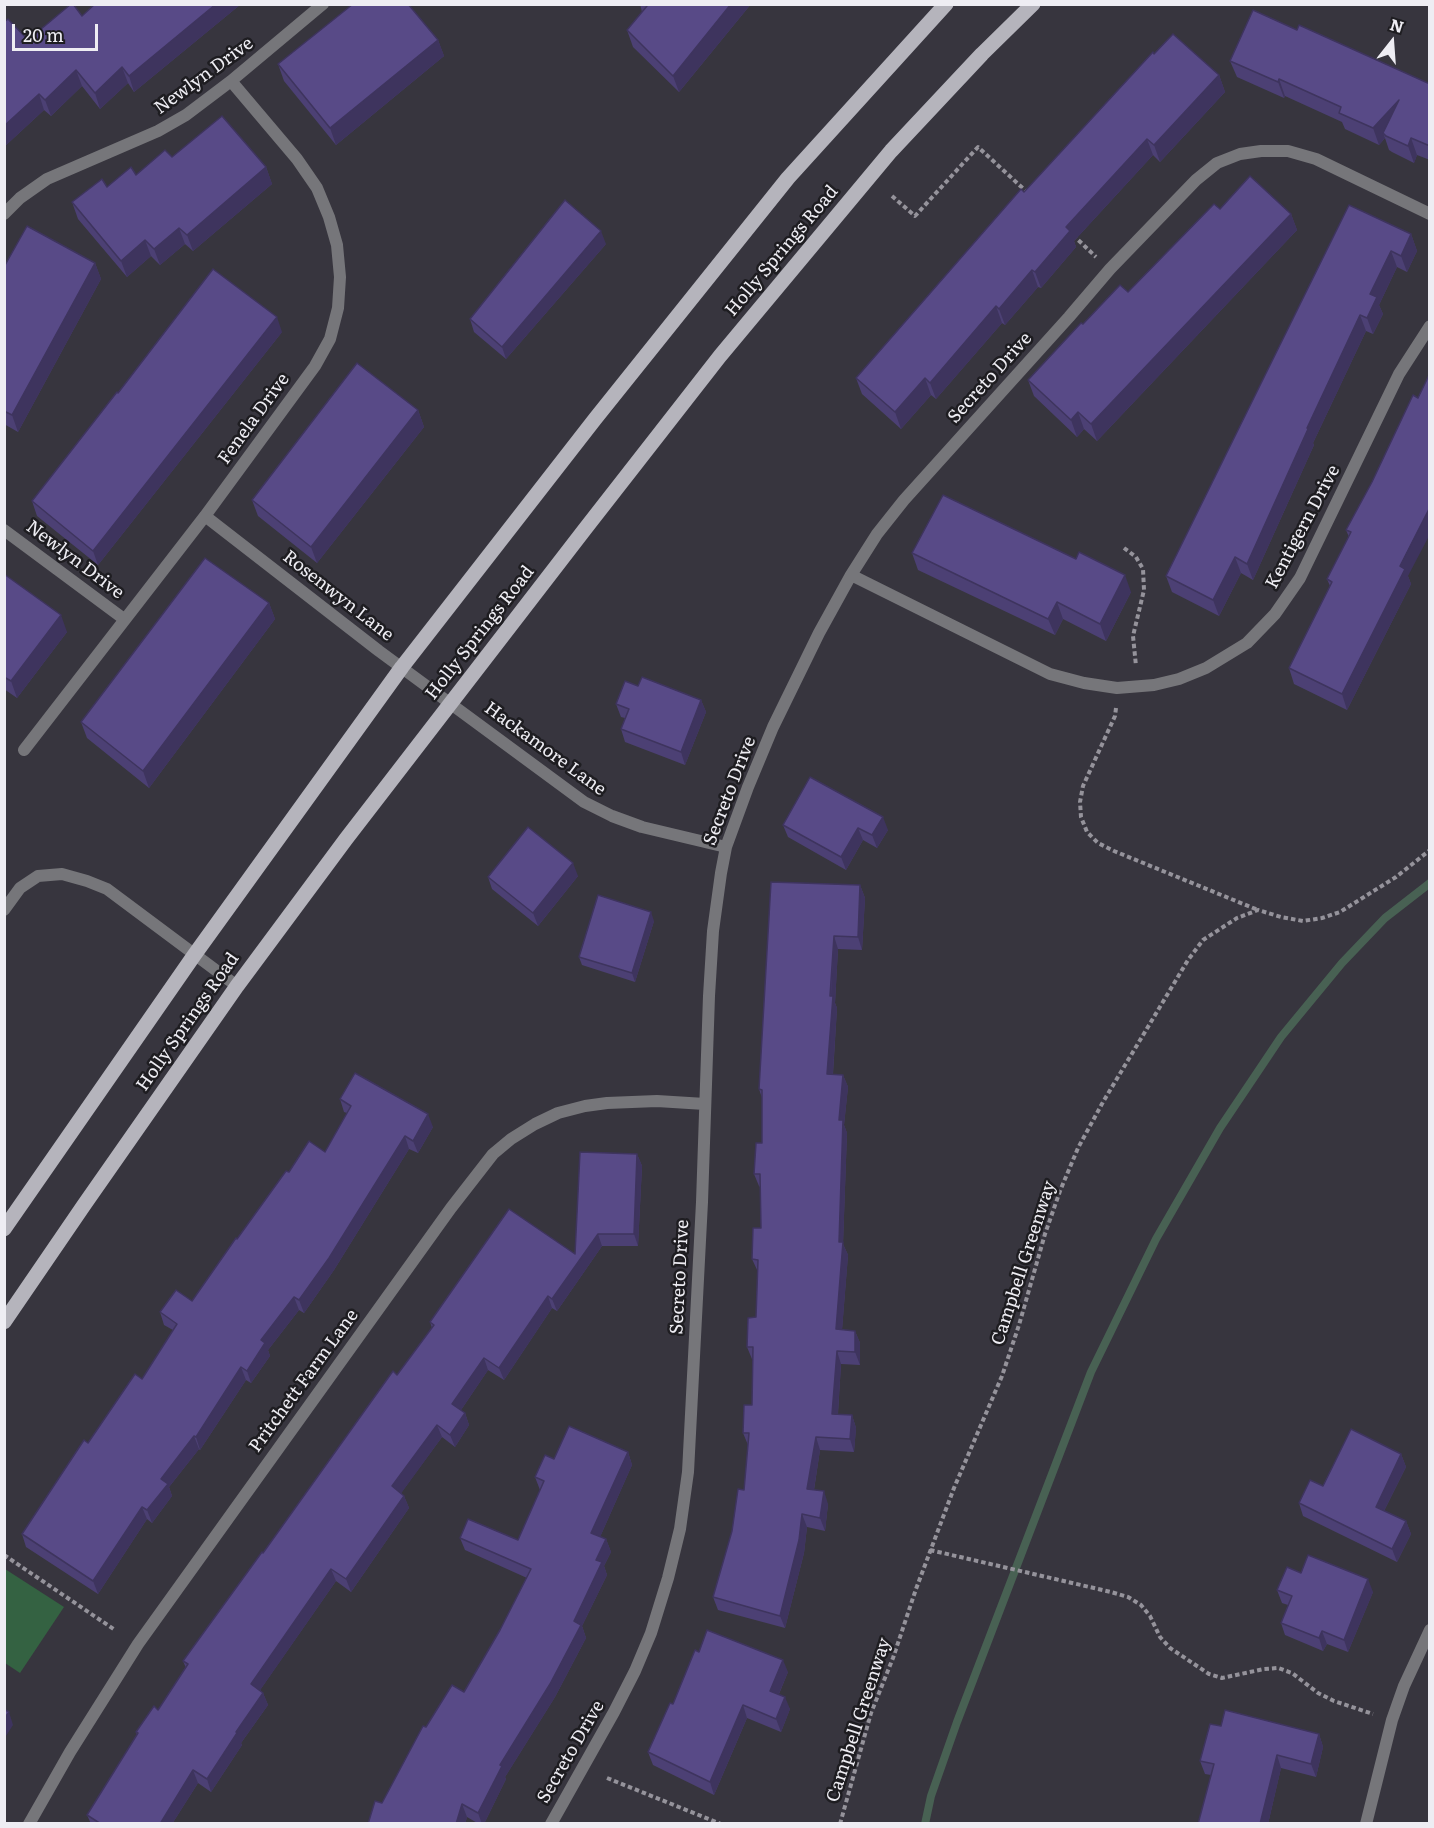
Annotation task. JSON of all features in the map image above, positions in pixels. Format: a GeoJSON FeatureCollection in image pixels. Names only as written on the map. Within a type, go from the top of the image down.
{"type":"FeatureCollection","features":[{"type":"Feature","properties":{"kind":"main road","name":"Holly Springs Road"},"geometry":{"type":"LineString","coordinates":[[4,1229],[9,1212],[402,667],[595,419],[788,178],[946,4]]}},
{"type":"Feature","properties":{"kind":"main road","name":"Holly Springs Road"},"geometry":{"type":"LineString","coordinates":[[4,1322],[237,986],[451,702],[720,356],[891,151],[982,54],[1033,4]]}},
{"type":"Feature","properties":{"kind":"street","name":"Newlyn Drive"},"geometry":{"type":"LineString","coordinates":[[4,214],[20,198],[47,179],[158,131],[186,115],[231,81],[323,4]]}},
{"type":"Feature","properties":{"kind":"street","name":"Fenela Drive"},"geometry":{"type":"LineString","coordinates":[[24,750],[205,516],[315,366],[330,339],[338,308],[339,287],[337,245],[329,217],[317,188],[297,159],[231,81]]}},
{"type":"Feature","properties":{"kind":"street","name":"Secreto Drive"},"geometry":{"type":"LineString","coordinates":[[551,1824],[615,1712],[635,1671],[651,1633],[669,1578],[680,1528],[688,1472],[713,931],[726,847],[773,727],[819,633],[851,575],[904,500],[1110,269],[1196,180],[1217,163],[1240,154],[1288,151],[1316,159],[1430,214]]}},
{"type":"Feature","properties":{"kind":"street","name":"Kentigern Drive"},"geometry":{"type":"LineString","coordinates":[[851,575],[1040,669],[1072,680],[1117,688],[1154,685],[1179,679],[1206,668],[1247,643],[1275,614],[1300,578],[1399,374],[1430,326]]}},
{"type":"Feature","properties":{"kind":"street","name":"Rosenwyn Lane"},"geometry":{"type":"LineString","coordinates":[[205,516],[379,651],[451,702]]}},
{"type":"Feature","properties":{"kind":"street","name":"Newlyn Drive"},"geometry":{"type":"LineString","coordinates":[[4,530],[124,619]]}},
{"type":"Feature","properties":{"kind":"street","name":"Hackamore Lane"},"geometry":{"type":"LineString","coordinates":[[451,702],[584,802],[612,816],[642,826],[726,847]]}},
{"type":"Feature","properties":{"kind":"street"},"geometry":{"type":"LineString","coordinates":[[4,910],[20,888],[38,876],[62,874],[87,881],[107,889],[237,986]]}},
{"type":"Feature","properties":{"kind":"street","name":"Pritchett Farm Lane"},"geometry":{"type":"LineString","coordinates":[[29,1824],[80,1735],[138,1644],[444,1218],[493,1154],[511,1139],[558,1113],[607,1103],[657,1101],[705,1104]]}},
{"type":"Feature","properties":{"kind":"street"},"geometry":{"type":"LineString","coordinates":[[1366,1824],[1392,1720],[1404,1686],[1430,1630]]}},
{"type":"Feature","properties":{"kind":"path"},"geometry":{"type":"LineString","coordinates":[[892,196],[915,216],[978,147],[1029,194]]}},
{"type":"Feature","properties":{"kind":"path"},"geometry":{"type":"LineString","coordinates":[[1071,233],[1110,269]]}},
{"type":"Feature","properties":{"kind":"path"},"geometry":{"type":"LineString","coordinates":[[1124,548],[1136,557],[1143,569],[1144,590],[1133,636],[1132,646],[1136,666],[1127,666]]}},
{"type":"Feature","properties":{"kind":"path"},"geometry":{"type":"LineString","coordinates":[[1117,704],[1115,716],[1083,786],[1080,802],[1081,817],[1087,832],[1098,843],[1114,851],[1258,910],[1303,921],[1341,912],[1396,877],[1430,850]]}},
{"type":"Feature","properties":{"kind":"path","name":"Campbell Greenway"},"geometry":{"type":"LineString","coordinates":[[840,1824],[871,1713],[954,1488],[991,1406],[1019,1325],[1045,1234],[1078,1149],[1103,1102],[1188,960],[1203,940],[1237,918],[1258,910]]}},
{"type":"Feature","properties":{"kind":"path"},"geometry":{"type":"LineString","coordinates":[[930,1550],[1128,1597],[1141,1605],[1150,1616],[1160,1637],[1170,1648],[1209,1674],[1222,1678],[1278,1668],[1292,1673],[1318,1693],[1334,1701],[1376,1715]]}},
{"type":"Feature","properties":{"kind":"path"},"geometry":{"type":"LineString","coordinates":[[4,1555],[115,1630]]}},
{"type":"Feature","properties":{"kind":"path"},"geometry":{"type":"LineString","coordinates":[[608,1778],[721,1824]]}},
{"type":"Feature","properties":{"kind":"green space"},"geometry":{"type":"Polygon","coordinates":[[[5,1569],[64,1607],[20,1673],[5,1663],[5,1569]]]}},
{"type":"Feature","properties":{"kind":"building"},"geometry":{"type":"Polygon","coordinates":[[[71,4],[82,16],[95,4],[216,4],[129,76],[122,67],[95,93],[76,70],[45,100],[39,94],[4,126],[4,22],[8,19],[28,40],[71,4]]]}},
{"type":"Feature","properties":{"kind":"building"},"geometry":{"type":"Polygon","coordinates":[[[353,4],[408,4],[438,40],[330,128],[278,64],[353,4]]]}},
{"type":"Feature","properties":{"kind":"building"},"geometry":{"type":"Polygon","coordinates":[[[645,4],[731,4],[673,76],[627,30],[647,6],[645,4]]]}},
{"type":"Feature","properties":{"kind":"building"},"geometry":{"type":"Polygon","coordinates":[[[1253,10],[1297,30],[1299,25],[1430,84],[1430,146],[1411,138],[1408,146],[1383,133],[1399,100],[1373,128],[1339,113],[1341,107],[1279,79],[1278,82],[1230,61],[1253,10]]]}},
{"type":"Feature","properties":{"kind":"building"},"geometry":{"type":"Polygon","coordinates":[[[1173,34],[1219,75],[1154,145],[1147,139],[1066,227],[1070,231],[1035,272],[1032,270],[999,309],[996,306],[930,383],[925,378],[895,412],[856,378],[1021,189],[1024,192],[1153,52],[1154,54],[1173,34]]]}},
{"type":"Feature","properties":{"kind":"building"},"geometry":{"type":"Polygon","coordinates":[[[222,116],[266,167],[187,235],[179,228],[154,249],[145,240],[121,261],[72,202],[102,179],[107,187],[131,167],[136,175],[165,150],[172,157],[222,116]]]}},
{"type":"Feature","properties":{"kind":"building"},"geometry":{"type":"Polygon","coordinates":[[[1250,176],[1291,214],[1091,424],[1078,412],[1071,420],[1028,380],[1120,285],[1128,292],[1214,204],[1220,209],[1250,176]]]}},
{"type":"Feature","properties":{"kind":"building"},"geometry":{"type":"Polygon","coordinates":[[[565,200],[601,231],[502,347],[470,319],[565,200]]]}},
{"type":"Feature","properties":{"kind":"building"},"geometry":{"type":"Polygon","coordinates":[[[1349,205],[1411,234],[1401,256],[1391,251],[1370,294],[1377,297],[1367,318],[1360,315],[1247,564],[1235,557],[1213,600],[1166,576],[1349,205]]]}},
{"type":"Feature","properties":{"kind":"building"},"geometry":{"type":"Polygon","coordinates":[[[27,226],[95,263],[12,415],[4,411],[4,267],[27,226]]]}},
{"type":"Feature","properties":{"kind":"building"},"geometry":{"type":"Polygon","coordinates":[[[213,269],[277,317],[93,551],[32,501],[213,269]]]}},
{"type":"Feature","properties":{"kind":"building"},"geometry":{"type":"Polygon","coordinates":[[[357,363],[418,410],[311,547],[252,500],[357,363]]]}},
{"type":"Feature","properties":{"kind":"building"},"geometry":{"type":"Polygon","coordinates":[[[1430,373],[1430,507],[1400,566],[1405,569],[1342,694],[1289,668],[1332,582],[1327,579],[1351,532],[1346,530],[1372,482],[1413,395],[1418,398],[1430,373]]]}},
{"type":"Feature","properties":{"kind":"building"},"geometry":{"type":"Polygon","coordinates":[[[943,495],[1076,559],[1079,552],[1125,575],[1100,624],[1057,602],[1048,619],[912,553],[943,495]]]}},
{"type":"Feature","properties":{"kind":"building"},"geometry":{"type":"Polygon","coordinates":[[[205,558],[269,603],[143,771],[81,722],[205,558]]]}},
{"type":"Feature","properties":{"kind":"building"},"geometry":{"type":"Polygon","coordinates":[[[4,574],[61,615],[11,681],[4,677],[4,574]]]}},
{"type":"Feature","properties":{"kind":"building"},"geometry":{"type":"Polygon","coordinates":[[[642,677],[701,700],[681,752],[621,729],[629,709],[616,704],[625,681],[638,686],[642,677]]]}},
{"type":"Feature","properties":{"kind":"building"},"geometry":{"type":"Polygon","coordinates":[[[810,777],[883,817],[872,835],[858,828],[841,857],[783,825],[810,777]]]}},
{"type":"Feature","properties":{"kind":"building"},"geometry":{"type":"Polygon","coordinates":[[[528,827],[573,863],[533,913],[488,877],[528,827]]]}},
{"type":"Feature","properties":{"kind":"building"},"geometry":{"type":"Polygon","coordinates":[[[771,882],[860,885],[858,937],[834,936],[830,996],[833,996],[827,1074],[843,1075],[839,1120],[843,1120],[839,1242],[843,1242],[836,1329],[855,1331],[855,1352],[837,1351],[832,1414],[852,1415],[850,1439],[816,1437],[807,1489],[824,1491],[820,1518],[802,1514],[799,1540],[780,1616],[713,1597],[732,1531],[738,1489],[744,1490],[749,1433],[743,1433],[744,1405],[752,1405],[753,1347],[747,1347],[748,1318],[756,1317],[758,1260],[752,1259],[753,1228],[761,1228],[760,1174],[754,1174],[756,1143],[762,1143],[762,1090],[759,1089],[771,882]]]}},
{"type":"Feature","properties":{"kind":"building"},"geometry":{"type":"Polygon","coordinates":[[[598,895],[651,912],[632,973],[579,957],[598,895]]]}},
{"type":"Feature","properties":{"kind":"building"},"geometry":{"type":"Polygon","coordinates":[[[355,1073],[428,1114],[413,1141],[405,1136],[329,1258],[299,1300],[294,1297],[261,1340],[265,1343],[247,1371],[241,1367],[196,1437],[194,1436],[161,1479],[168,1484],[147,1510],[142,1507],[93,1581],[22,1534],[84,1440],[88,1443],[135,1374],[142,1379],[177,1324],[160,1312],[176,1290],[192,1301],[286,1171],[289,1172],[309,1141],[325,1152],[351,1106],[340,1099],[355,1073]]]}},
{"type":"Feature","properties":{"kind":"building"},"geometry":{"type":"Polygon","coordinates":[[[580,1152],[637,1154],[634,1234],[598,1234],[552,1299],[548,1296],[499,1368],[484,1358],[452,1404],[465,1413],[450,1435],[437,1425],[392,1486],[404,1496],[346,1579],[331,1569],[251,1684],[263,1693],[207,1779],[193,1770],[160,1824],[101,1824],[87,1815],[138,1733],[136,1732],[154,1706],[158,1710],[188,1664],[183,1661],[393,1371],[397,1375],[434,1325],[430,1322],[509,1209],[575,1254],[580,1152]]]}},
{"type":"Feature","properties":{"kind":"building"},"geometry":{"type":"Polygon","coordinates":[[[569,1426],[628,1452],[591,1533],[606,1539],[596,1560],[602,1562],[574,1621],[581,1625],[550,1684],[500,1765],[502,1766],[478,1813],[462,1804],[456,1824],[368,1824],[375,1801],[382,1803],[423,1726],[426,1727],[452,1685],[464,1692],[500,1630],[531,1569],[460,1538],[468,1519],[518,1540],[544,1481],[535,1477],[545,1455],[554,1459],[569,1426]]]}},
{"type":"Feature","properties":{"kind":"building"},"geometry":{"type":"Polygon","coordinates":[[[1351,1429],[1401,1454],[1376,1507],[1406,1521],[1392,1549],[1299,1503],[1310,1480],[1323,1486],[1351,1429]]]}},
{"type":"Feature","properties":{"kind":"building"},"geometry":{"type":"Polygon","coordinates":[[[1308,1555],[1368,1579],[1344,1640],[1322,1631],[1319,1638],[1281,1623],[1292,1596],[1277,1590],[1287,1567],[1301,1573],[1308,1555]]]}},
{"type":"Feature","properties":{"kind":"building"},"geometry":{"type":"Polygon","coordinates":[[[707,1630],[783,1660],[770,1691],[785,1697],[776,1719],[743,1705],[710,1782],[648,1752],[670,1703],[673,1704],[695,1650],[699,1652],[707,1630]]]}},
{"type":"Feature","properties":{"kind":"building"},"geometry":{"type":"Polygon","coordinates":[[[4,1709],[9,1712],[4,1719],[4,1709]]]}},
{"type":"Feature","properties":{"kind":"building"},"geometry":{"type":"Polygon","coordinates":[[[1225,1710],[1319,1734],[1311,1764],[1277,1755],[1260,1824],[1198,1824],[1214,1764],[1200,1761],[1210,1724],[1221,1726],[1225,1710]]]}},
{"type":"Feature","properties":{"kind":"waterway"},"geometry":{"type":"LineString","coordinates":[[925,1824],[931,1796],[957,1722],[1091,1372],[1156,1239],[1220,1128],[1281,1037],[1342,963],[1385,918],[1430,883]]}}]}
